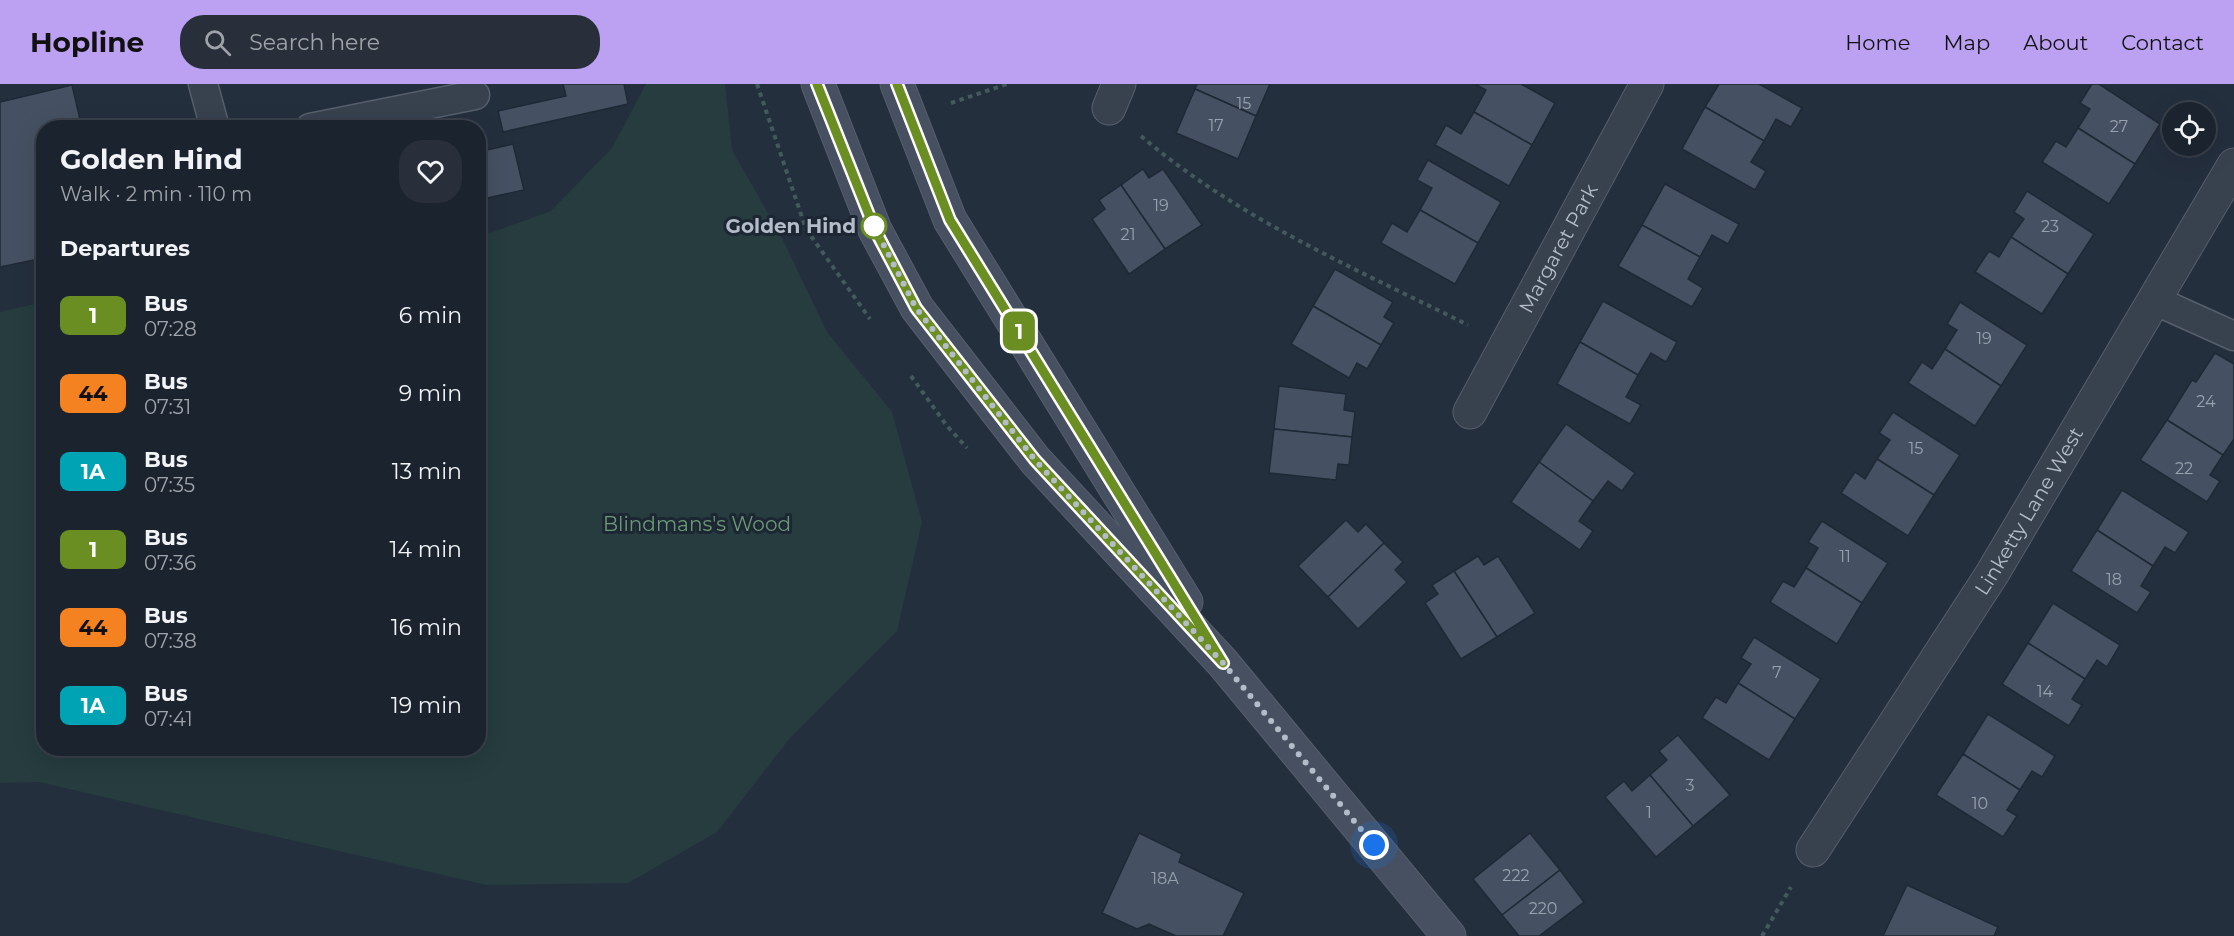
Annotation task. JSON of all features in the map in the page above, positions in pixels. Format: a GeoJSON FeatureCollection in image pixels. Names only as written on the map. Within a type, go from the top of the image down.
{"type":"FeatureCollection","features":[{"type":"Feature","properties":{"kind":"main road"},"geometry":{"type":"LineString","coordinates":[[818,84],[875,230],[916,308],[1035,460],[1223,663],[1449,936]]}},
{"type":"Feature","properties":{"kind":"main road"},"geometry":{"type":"LineString","coordinates":[[897,84],[950,220],[1223,663]]}},
{"type":"Feature","properties":{"kind":"street","name":"Margaret Park"},"geometry":{"type":"LineString","coordinates":[[1470,412],[1647,84]]}},
{"type":"Feature","properties":{"kind":"street","name":"Linketty Lane West"},"geometry":{"type":"LineString","coordinates":[[1813,850],[1992,574],[2234,165]]}},
{"type":"Feature","properties":{"kind":"lane"},"geometry":{"type":"LineString","coordinates":[[203,84],[213,120]]}},
{"type":"Feature","properties":{"kind":"lane"},"geometry":{"type":"LineString","coordinates":[[350,120],[475,95]]}},
{"type":"Feature","properties":{"kind":"lane"},"geometry":{"type":"LineString","coordinates":[[2154,300],[2234,336]]}},
{"type":"Feature","properties":{"kind":"path"},"geometry":{"type":"LineString","coordinates":[[910,117],[1007,84]]}},
{"type":"Feature","properties":{"kind":"path"},"geometry":{"type":"LineString","coordinates":[[1114,96],[1172,162],[1285,234],[1507,345]]}},
{"type":"Feature","properties":{"kind":"path"},"geometry":{"type":"LineString","coordinates":[[1762,936],[1813,850]]}},
{"type":"Feature","properties":{"kind":"green space","name":"Blindmans's Wood"},"geometry":{"type":"Polygon","coordinates":[[[646,84],[725,84],[732,150],[782,238],[827,332],[892,412],[922,522],[897,631],[790,738],[717,832],[628,883],[487,885],[39,782],[0,783],[0,312],[36,304],[36,756],[486,756],[486,234],[551,211],[612,148],[646,84]]]}},
{"type":"Feature","properties":{"kind":"building"},"geometry":{"type":"Polygon","coordinates":[[[563,84],[624,84],[628,104],[503,132],[498,111],[566,96],[563,84]]]}},
{"type":"Feature","properties":{"kind":"building"},"geometry":{"type":"Polygon","coordinates":[[[1197,84],[1270,84],[1256,116],[1195,89],[1197,84]]]}},
{"type":"Feature","properties":{"kind":"building"},"geometry":{"type":"Polygon","coordinates":[[[1475,84],[1521,84],[1555,103],[1532,145],[1474,112],[1486,90],[1475,84]]]}},
{"type":"Feature","properties":{"kind":"building"},"geometry":{"type":"Polygon","coordinates":[[[1719,84],[1759,84],[1802,108],[1791,127],[1776,119],[1764,141],[1705,107],[1719,84]]]}},
{"type":"Feature","properties":{"kind":"building"},"geometry":{"type":"Polygon","coordinates":[[[2092,84],[2099,84],[2160,124],[2135,164],[2078,128],[2090,109],[2080,103],[2092,84]]]}},
{"type":"Feature","properties":{"kind":"building"},"geometry":{"type":"Polygon","coordinates":[[[72,85],[80,120],[36,120],[36,260],[0,267],[0,102],[72,85]]]}},
{"type":"Feature","properties":{"kind":"building"},"geometry":{"type":"Polygon","coordinates":[[[1195,89],[1256,116],[1238,159],[1176,133],[1195,89]]]}},
{"type":"Feature","properties":{"kind":"building"},"geometry":{"type":"Polygon","coordinates":[[[1705,107],[1764,141],[1751,162],[1766,171],[1755,190],[1682,149],[1705,107]]]}},
{"type":"Feature","properties":{"kind":"building"},"geometry":{"type":"Polygon","coordinates":[[[1474,112],[1532,145],[1509,186],[1435,145],[1446,125],[1461,134],[1474,112]]]}},
{"type":"Feature","properties":{"kind":"building"},"geometry":{"type":"Polygon","coordinates":[[[2078,128],[2135,164],[2109,204],[2042,162],[2056,141],[2066,147],[2078,128]]]}},
{"type":"Feature","properties":{"kind":"building"},"geometry":{"type":"Polygon","coordinates":[[[513,144],[524,190],[486,198],[486,150],[513,144]]]}},
{"type":"Feature","properties":{"kind":"building"},"geometry":{"type":"Polygon","coordinates":[[[1428,160],[1501,202],[1478,243],[1420,210],[1432,188],[1417,180],[1428,160]]]}},
{"type":"Feature","properties":{"kind":"building"},"geometry":{"type":"Polygon","coordinates":[[[1143,169],[1149,178],[1163,169],[1202,225],[1165,249],[1121,185],[1143,169]]]}},
{"type":"Feature","properties":{"kind":"building"},"geometry":{"type":"Polygon","coordinates":[[[1665,184],[1739,224],[1728,244],[1712,235],[1700,257],[1642,225],[1665,184]]]}},
{"type":"Feature","properties":{"kind":"building"},"geometry":{"type":"Polygon","coordinates":[[[1121,185],[1165,249],[1129,274],[1092,219],[1105,209],[1099,200],[1121,185]]]}},
{"type":"Feature","properties":{"kind":"building"},"geometry":{"type":"Polygon","coordinates":[[[2027,191],[2094,234],[2068,274],[2011,237],[2024,219],[2014,212],[2027,191]]]}},
{"type":"Feature","properties":{"kind":"building"},"geometry":{"type":"Polygon","coordinates":[[[1420,210],[1478,243],[1455,284],[1381,243],[1392,223],[1407,232],[1420,210]]]}},
{"type":"Feature","properties":{"kind":"building"},"geometry":{"type":"Polygon","coordinates":[[[1642,225],[1700,257],[1688,279],[1703,288],[1692,307],[1618,266],[1642,225]]]}},
{"type":"Feature","properties":{"kind":"building"},"geometry":{"type":"Polygon","coordinates":[[[2011,237],[2068,274],[2042,314],[1975,272],[1989,251],[1999,257],[2011,237]]]}},
{"type":"Feature","properties":{"kind":"building"},"geometry":{"type":"Polygon","coordinates":[[[1335,269],[1393,302],[1384,317],[1394,323],[1381,345],[1313,306],[1335,269]]]}},
{"type":"Feature","properties":{"kind":"building"},"geometry":{"type":"Polygon","coordinates":[[[1603,301],[1677,342],[1666,362],[1651,353],[1638,375],[1580,342],[1603,301]]]}},
{"type":"Feature","properties":{"kind":"building"},"geometry":{"type":"Polygon","coordinates":[[[1960,302],[2027,345],[2001,386],[1945,349],[1957,330],[1947,324],[1960,302]]]}},
{"type":"Feature","properties":{"kind":"building"},"geometry":{"type":"Polygon","coordinates":[[[1313,306],[1381,345],[1367,369],[1357,363],[1349,378],[1291,344],[1313,306]]]}},
{"type":"Feature","properties":{"kind":"building"},"geometry":{"type":"Polygon","coordinates":[[[1580,342],[1638,375],[1626,397],[1641,405],[1630,424],[1557,384],[1580,342]]]}},
{"type":"Feature","properties":{"kind":"building"},"geometry":{"type":"Polygon","coordinates":[[[1945,349],[2001,386],[1975,426],[1908,383],[1922,362],[1932,369],[1945,349]]]}},
{"type":"Feature","properties":{"kind":"building"},"geometry":{"type":"Polygon","coordinates":[[[2215,353],[2234,364],[2234,439],[2223,455],[2167,420],[2192,380],[2196,382],[2215,353]]]}},
{"type":"Feature","properties":{"kind":"building"},"geometry":{"type":"Polygon","coordinates":[[[1279,386],[1346,394],[1344,410],[1355,412],[1352,437],[1274,429],[1279,386]]]}},
{"type":"Feature","properties":{"kind":"building"},"geometry":{"type":"Polygon","coordinates":[[[1893,412],[1960,455],[1934,495],[1877,459],[1890,440],[1879,433],[1893,412]]]}},
{"type":"Feature","properties":{"kind":"building"},"geometry":{"type":"Polygon","coordinates":[[[2167,420],[2223,455],[2210,475],[2220,481],[2207,502],[2140,460],[2167,420]]]}},
{"type":"Feature","properties":{"kind":"building"},"geometry":{"type":"Polygon","coordinates":[[[1566,424],[1635,473],[1622,491],[1608,481],[1593,501],[1539,462],[1566,424]]]}},
{"type":"Feature","properties":{"kind":"building"},"geometry":{"type":"Polygon","coordinates":[[[1274,429],[1352,437],[1349,465],[1338,464],[1336,480],[1269,473],[1274,429]]]}},
{"type":"Feature","properties":{"kind":"building"},"geometry":{"type":"Polygon","coordinates":[[[1877,459],[1934,495],[1908,536],[1841,493],[1855,472],[1865,479],[1877,459]]]}},
{"type":"Feature","properties":{"kind":"building"},"geometry":{"type":"Polygon","coordinates":[[[1539,462],[1593,501],[1579,521],[1593,531],[1580,550],[1511,502],[1539,462]]]}},
{"type":"Feature","properties":{"kind":"building"},"geometry":{"type":"Polygon","coordinates":[[[2122,490],[2189,532],[2175,553],[2165,547],[2153,566],[2097,530],[2122,490]]]}},
{"type":"Feature","properties":{"kind":"building"},"geometry":{"type":"Polygon","coordinates":[[[1346,520],[1358,532],[1366,524],[1384,543],[1328,597],[1298,566],[1346,520]]]}},
{"type":"Feature","properties":{"kind":"building"},"geometry":{"type":"Polygon","coordinates":[[[1822,521],[1888,563],[1862,603],[1806,568],[1818,548],[1808,542],[1822,521]]]}},
{"type":"Feature","properties":{"kind":"building"},"geometry":{"type":"Polygon","coordinates":[[[2097,530],[2153,566],[2141,586],[2151,592],[2137,613],[2071,571],[2097,530]]]}},
{"type":"Feature","properties":{"kind":"building"},"geometry":{"type":"Polygon","coordinates":[[[1384,543],[1403,562],[1395,570],[1407,582],[1358,629],[1328,597],[1384,543]]]}},
{"type":"Feature","properties":{"kind":"building"},"geometry":{"type":"Polygon","coordinates":[[[1478,556],[1484,565],[1498,556],[1535,613],[1497,637],[1454,571],[1478,556]]]}},
{"type":"Feature","properties":{"kind":"building"},"geometry":{"type":"Polygon","coordinates":[[[1806,568],[1862,603],[1837,644],[1770,602],[1783,581],[1794,587],[1806,568]]]}},
{"type":"Feature","properties":{"kind":"building"},"geometry":{"type":"Polygon","coordinates":[[[1454,571],[1497,637],[1461,659],[1425,603],[1438,594],[1432,585],[1454,571]]]}},
{"type":"Feature","properties":{"kind":"building"},"geometry":{"type":"Polygon","coordinates":[[[2053,603],[2120,645],[2107,667],[2097,660],[2085,679],[2028,643],[2053,603]]]}},
{"type":"Feature","properties":{"kind":"building"},"geometry":{"type":"Polygon","coordinates":[[[1754,637],[1821,679],[1795,719],[1738,683],[1751,664],[1741,658],[1754,637]]]}},
{"type":"Feature","properties":{"kind":"building"},"geometry":{"type":"Polygon","coordinates":[[[2028,643],[2085,679],[2072,699],[2082,705],[2069,726],[2002,684],[2028,643]]]}},
{"type":"Feature","properties":{"kind":"building"},"geometry":{"type":"Polygon","coordinates":[[[1738,683],[1795,719],[1769,760],[1702,718],[1716,697],[1726,703],[1738,683]]]}},
{"type":"Feature","properties":{"kind":"building"},"geometry":{"type":"Polygon","coordinates":[[[1988,714],[2055,756],[2042,777],[2032,771],[2020,790],[1963,754],[1988,714]]]}},
{"type":"Feature","properties":{"kind":"building"},"geometry":{"type":"Polygon","coordinates":[[[1678,735],[1730,795],[1693,826],[1650,775],[1667,760],[1659,751],[1678,735]]]}},
{"type":"Feature","properties":{"kind":"building"},"geometry":{"type":"Polygon","coordinates":[[[1963,754],[2020,790],[2007,810],[2017,816],[2003,837],[1936,795],[1963,754]]]}},
{"type":"Feature","properties":{"kind":"building"},"geometry":{"type":"Polygon","coordinates":[[[1650,775],[1693,826],[1656,857],[1605,797],[1624,781],[1632,791],[1650,775]]]}},
{"type":"Feature","properties":{"kind":"building"},"geometry":{"type":"Polygon","coordinates":[[[1139,833],[1182,854],[1179,862],[1244,893],[1223,936],[1176,936],[1149,924],[1137,929],[1102,913],[1139,833]]]}},
{"type":"Feature","properties":{"kind":"building"},"geometry":{"type":"Polygon","coordinates":[[[1530,833],[1560,870],[1502,915],[1473,879],[1530,833]]]}},
{"type":"Feature","properties":{"kind":"building"},"geometry":{"type":"Polygon","coordinates":[[[1560,870],[1584,902],[1539,936],[1519,936],[1502,915],[1560,870]]]}},
{"type":"Feature","properties":{"kind":"building"},"geometry":{"type":"Polygon","coordinates":[[[1907,885],[1998,927],[1994,936],[1883,936],[1907,885]]]}},
{"type":"Feature","properties":{"kind":"bus line","name":"1"},"geometry":{"type":"LineString","coordinates":[[817,84],[875,230],[916,308],[1035,460],[1223,663],[950,220],[897,84]]}},
{"type":"Feature","properties":{"kind":"place","name":"Golden Hind"},"geometry":{"type":"Point","coordinates":[874,226]}},
{"type":"Feature","properties":{"kind":"route"},"geometry":{"type":"LineString","coordinates":[[874,226],[916,308],[1035,460],[1223,663],[1374,845]]}}]}
